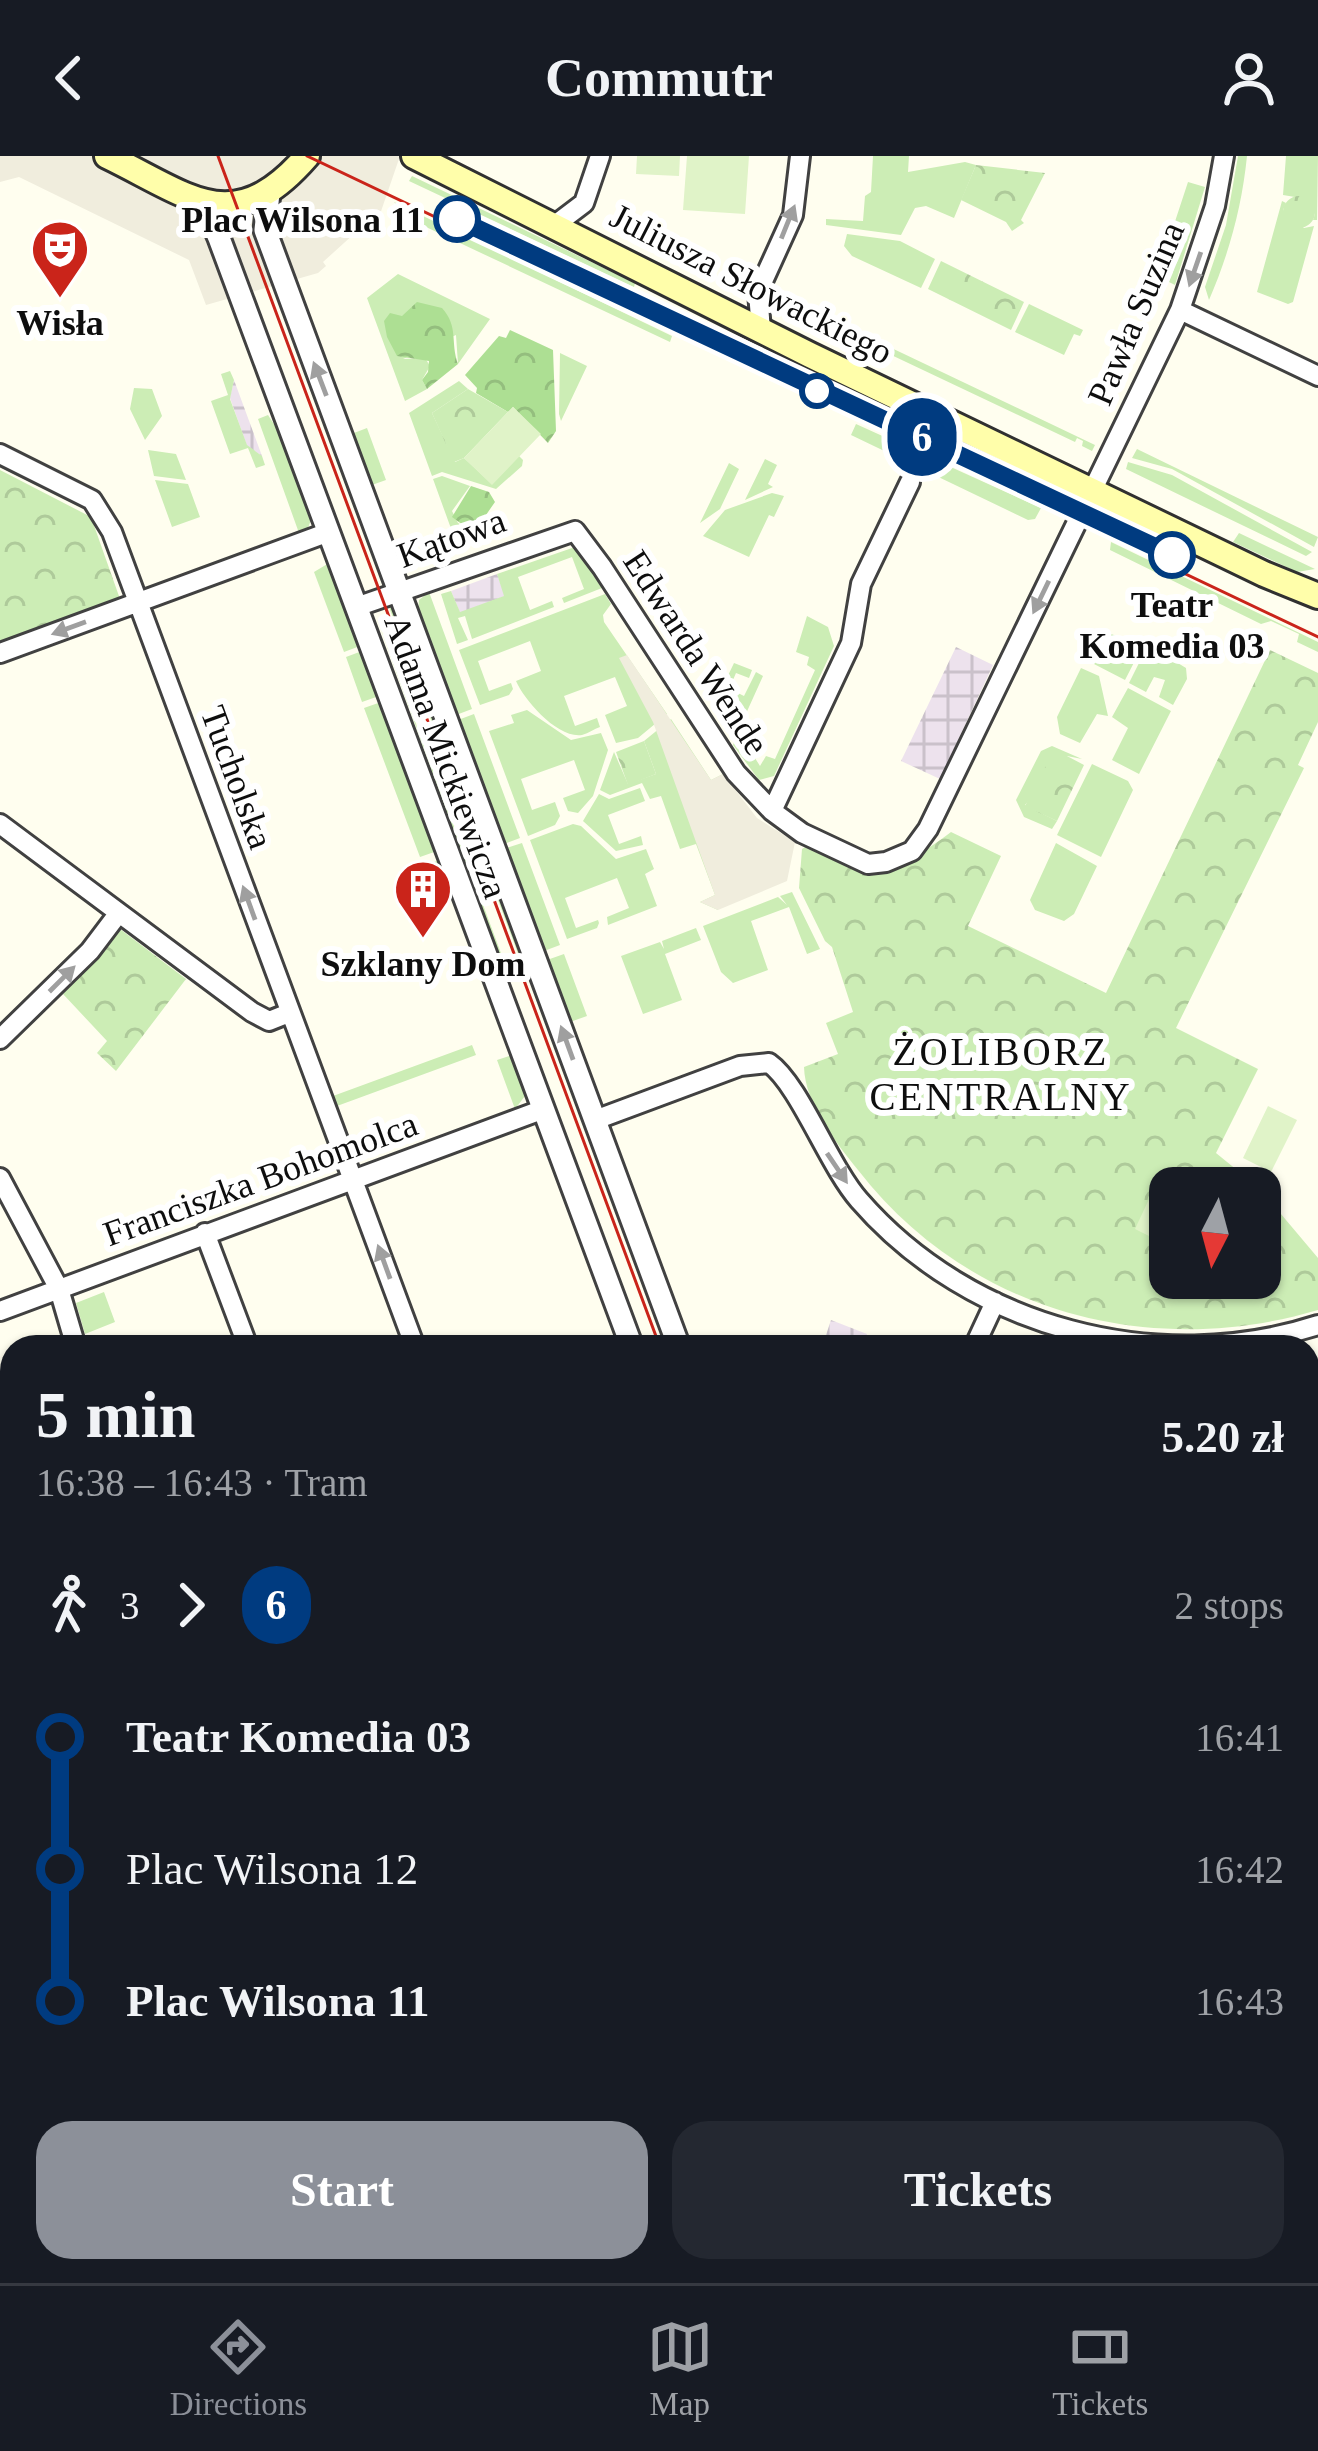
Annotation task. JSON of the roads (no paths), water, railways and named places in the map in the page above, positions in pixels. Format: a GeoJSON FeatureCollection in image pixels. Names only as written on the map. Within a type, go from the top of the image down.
{"type":"FeatureCollection","features":[{"type":"Feature","properties":{"kind":"main road"},"geometry":{"type":"LineString","coordinates":[[107,156],[188,195],[228,206],[268,193],[307,156]]}},
{"type":"Feature","properties":{"kind":"main road","name":"Juliusza Słowackiego"},"geometry":{"type":"LineString","coordinates":[[414,156],[761,331],[1318,596]]}},
{"type":"Feature","properties":{"kind":"street"},"geometry":{"type":"LineString","coordinates":[[555,225],[584,202],[600,156]]}},
{"type":"Feature","properties":{"kind":"street"},"geometry":{"type":"LineString","coordinates":[[761,331],[758,292],[793,215],[800,156]]}},
{"type":"Feature","properties":{"kind":"street","name":"Pawła Suzina"},"geometry":{"type":"LineString","coordinates":[[928,829],[1180,310],[1210,223],[1224,156]]}},
{"type":"Feature","properties":{"kind":"street","name":"Adama Mickiewicza"},"geometry":{"type":"LineString","coordinates":[[268,193],[265,230],[675,1335]]}},
{"type":"Feature","properties":{"kind":"street","name":"Adama Mickiewicza"},"geometry":{"type":"LineString","coordinates":[[188,195],[214,227],[628,1335]]}},
{"type":"Feature","properties":{"kind":"street"},"geometry":{"type":"LineString","coordinates":[[1180,310],[1318,376]]}},
{"type":"Feature","properties":{"kind":"street","name":"Tucholska"},"geometry":{"type":"LineString","coordinates":[[0,454],[92,500],[112,532],[411,1335]]}},
{"type":"Feature","properties":{"kind":"street"},"geometry":{"type":"LineString","coordinates":[[772,811],[851,643],[861,584],[910,482]]}},
{"type":"Feature","properties":{"kind":"street","name":"Kątowa"},"geometry":{"type":"LineString","coordinates":[[356,607],[569,531]]}},
{"type":"Feature","properties":{"kind":"street","name":"Edwarda Wende"},"geometry":{"type":"LineString","coordinates":[[569,531],[580,533],[736,773],[772,811],[802,833],[868,864],[912,851],[928,829]]}},
{"type":"Feature","properties":{"kind":"street"},"geometry":{"type":"LineString","coordinates":[[0,653],[328,532]]}},
{"type":"Feature","properties":{"kind":"street"},"geometry":{"type":"LineString","coordinates":[[0,824],[264,1019],[289,1013]]}},
{"type":"Feature","properties":{"kind":"street"},"geometry":{"type":"LineString","coordinates":[[0,1039],[90,951],[118,914]]}},
{"type":"Feature","properties":{"kind":"street"},"geometry":{"type":"LineString","coordinates":[[496,982],[538,967]]}},
{"type":"Feature","properties":{"kind":"street"},"geometry":{"type":"LineString","coordinates":[[595,1120],[740,1066],[757,1062],[777,1068],[857,1198],[902,1241],[945,1275],[995,1302],[1087,1335]]}},
{"type":"Feature","properties":{"kind":"street","name":"Franciszka Bohomolca"},"geometry":{"type":"LineString","coordinates":[[0,1311],[544,1109]]}},
{"type":"Feature","properties":{"kind":"street"},"geometry":{"type":"LineString","coordinates":[[0,1178],[59,1289],[72,1335]]}},
{"type":"Feature","properties":{"kind":"street"},"geometry":{"type":"LineString","coordinates":[[592,1239],[634,1225]]}},
{"type":"Feature","properties":{"kind":"street"},"geometry":{"type":"LineString","coordinates":[[205,1233],[243,1335]]}},
{"type":"Feature","properties":{"kind":"street"},"geometry":{"type":"LineString","coordinates":[[980,1335],[995,1302]]}},
{"type":"Feature","properties":{"kind":"street"},"geometry":{"type":"LineString","coordinates":[[1279,1335],[1318,1324]]}},
{"type":"Feature","properties":{"kind":"tram line"},"geometry":{"type":"LineString","coordinates":[[218,156],[656,1335]]}},
{"type":"Feature","properties":{"kind":"tram line"},"geometry":{"type":"LineString","coordinates":[[307,156],[1318,637]]}},
{"type":"Feature","properties":{"kind":"tram line","name":"6"},"geometry":{"type":"LineString","coordinates":[[457,219],[1172,555]]}},
{"type":"Feature","properties":{"kind":"place","name":"Plac Wilsona 11"},"geometry":{"type":"Point","coordinates":[457,219]}},
{"type":"Feature","properties":{"kind":"place","name":"Wisła"},"geometry":{"type":"Point","coordinates":[60,300]}},
{"type":"Feature","properties":{"kind":"place","name":"Teatr Komedia 03"},"geometry":{"type":"Point","coordinates":[1172,555]}},
{"type":"Feature","properties":{"kind":"place","name":"Szklany Dom"},"geometry":{"type":"Point","coordinates":[423,940]}},
{"type":"Feature","properties":{"kind":"district","name":"ŻOLIBORZ CENTRALNY"},"geometry":{"type":"Point","coordinates":[1001,1074]}}]}
